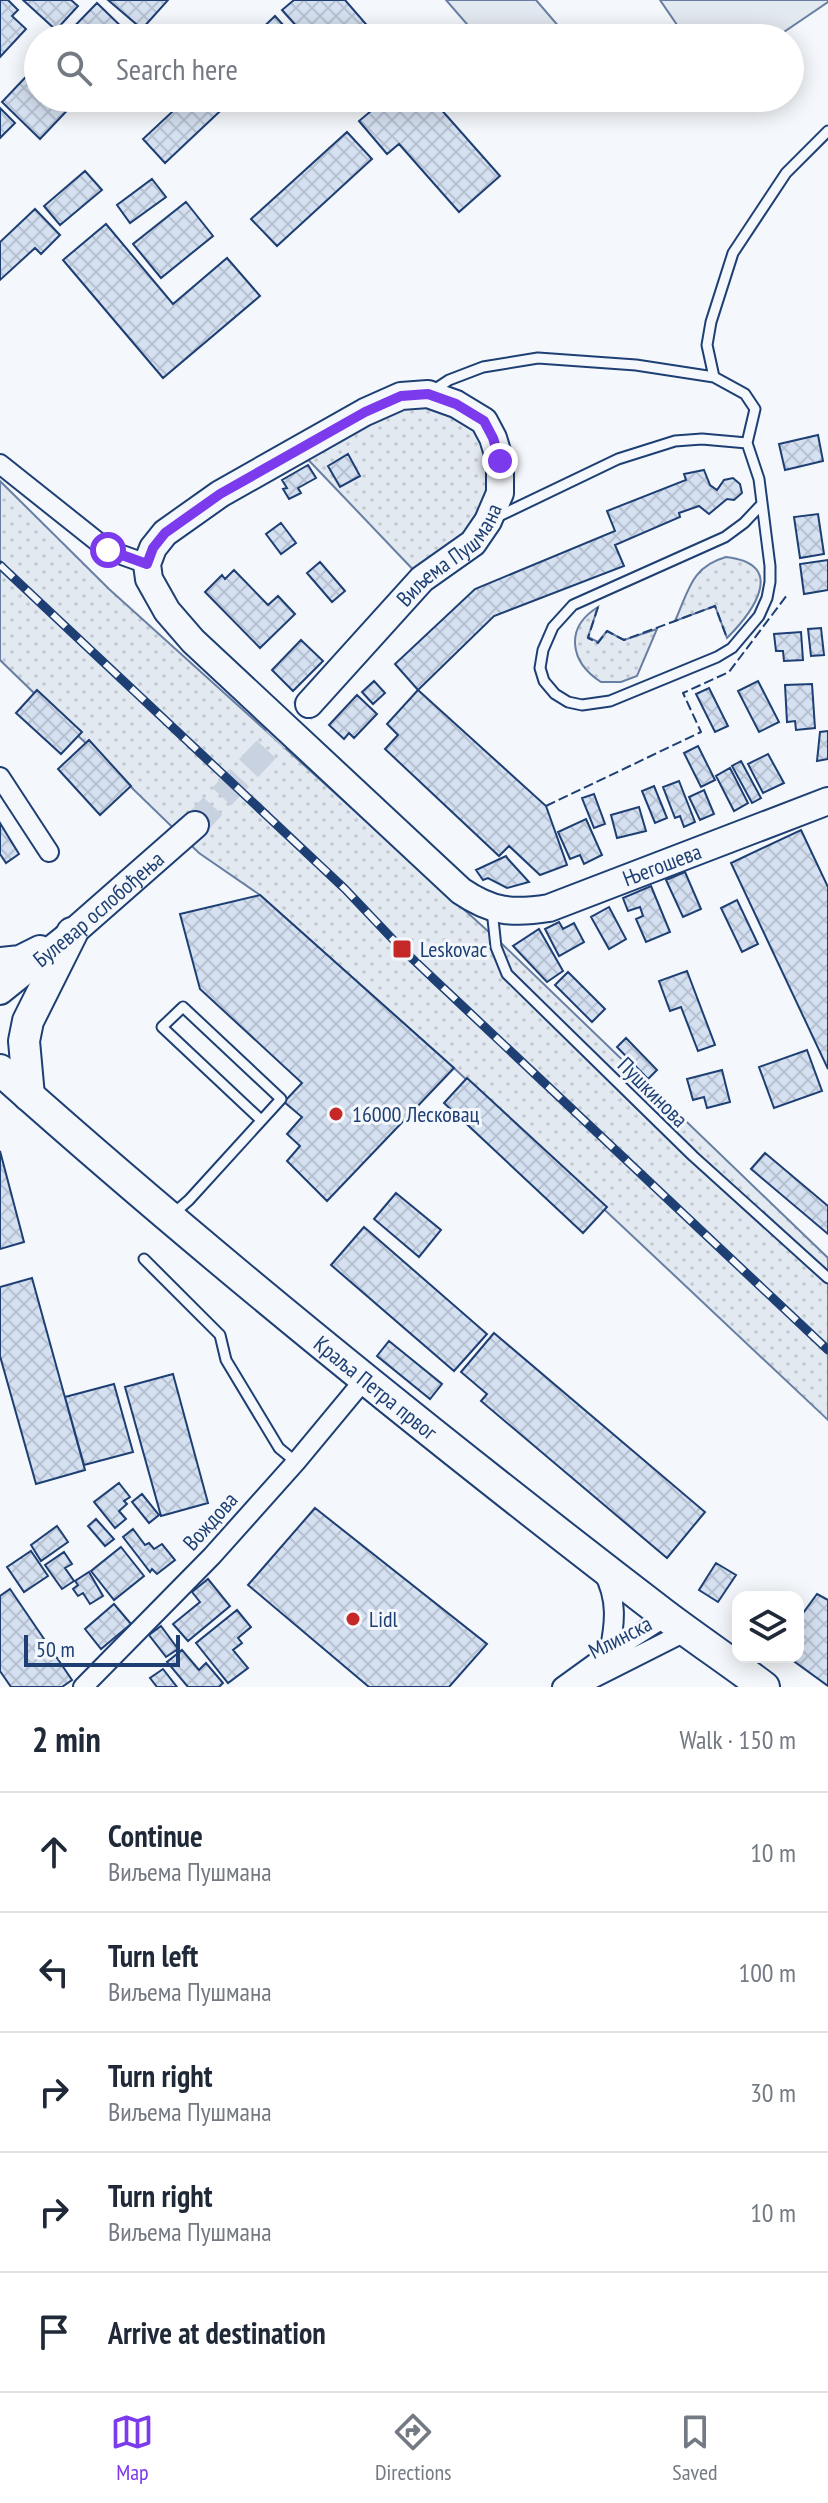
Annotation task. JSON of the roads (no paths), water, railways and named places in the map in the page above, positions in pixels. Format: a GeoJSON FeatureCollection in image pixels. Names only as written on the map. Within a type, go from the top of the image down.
{"type":"FeatureCollection","features":[{"type":"Feature","properties":{"kind":"main road"},"geometry":{"type":"LineString","coordinates":[[0,1085],[29,1096],[24,1041],[28,1021],[72,933]]}},
{"type":"Feature","properties":{"kind":"main road","name":"Краља Петра првог"},"geometry":{"type":"LineString","coordinates":[[0,1070],[244,1282],[364,1380],[677,1624],[764,1687]]}},
{"type":"Feature","properties":{"kind":"street","name":"Виљема Пушмана"},"geometry":{"type":"LineString","coordinates":[[309,704],[422,579],[473,543],[488,521],[500,493],[500,461],[484,421],[456,404],[428,394]]}},
{"type":"Feature","properties":{"kind":"street"},"geometry":{"type":"LineString","coordinates":[[428,394],[401,396],[365,412],[220,494],[165,533],[153,548],[147,564],[149,579],[167,611],[193,641],[461,891],[492,908]]}},
{"type":"Feature","properties":{"kind":"street"},"geometry":{"type":"LineString","coordinates":[[0,464],[108,550],[147,564]]}},
{"type":"Feature","properties":{"kind":"street"},"geometry":{"type":"LineString","coordinates":[[0,777],[49,852]]}},
{"type":"Feature","properties":{"kind":"street","name":"Његошева"},"geometry":{"type":"LineString","coordinates":[[492,908],[514,912],[549,908],[826,805]]}},
{"type":"Feature","properties":{"kind":"street","name":"Булевар ослобођења"},"geometry":{"type":"LineString","coordinates":[[0,991],[72,933],[195,825]]}},
{"type":"Feature","properties":{"kind":"street"},"geometry":{"type":"LineString","coordinates":[[0,961],[20,959],[72,933]]}},
{"type":"Feature","properties":{"kind":"street","name":"Вождова"},"geometry":{"type":"LineString","coordinates":[[83,1687],[212,1556],[364,1380]]}},
{"type":"Feature","properties":{"kind":"street"},"geometry":{"type":"LineString","coordinates":[[588,1554],[604,1574],[613,1594],[614,1629],[609,1653]]}},
{"type":"Feature","properties":{"kind":"street"},"geometry":{"type":"LineString","coordinates":[[562,1687],[609,1653],[677,1624]]}},
{"type":"Feature","properties":{"kind":"street","name":"Млинска"},"geometry":{"type":"LineString","coordinates":[[576,1687],[677,1624]]}},
{"type":"Feature","properties":{"kind":"lane"},"geometry":{"type":"LineString","coordinates":[[714,377],[707,345],[711,322],[733,253],[786,173],[828,131]]}},
{"type":"Feature","properties":{"kind":"lane"},"geometry":{"type":"LineString","coordinates":[[428,394],[449,380],[483,367],[538,358],[636,365],[714,377],[745,394],[755,409],[747,443],[759,479],[770,566],[767,598],[759,616],[732,648],[717,657],[610,701],[582,705],[568,702],[555,694],[544,681],[540,668],[543,650],[553,627],[573,605],[725,537],[761,505]]}},
{"type":"Feature","properties":{"kind":"lane"},"geometry":{"type":"LineString","coordinates":[[488,521],[618,459],[675,441],[702,439],[747,443]]}},
{"type":"Feature","properties":{"kind":"lane","name":"Пушкинова"},"geometry":{"type":"LineString","coordinates":[[492,908],[496,947],[507,974],[693,1156],[828,1278]]}},
{"type":"Feature","properties":{"kind":"lane"},"geometry":{"type":"LineString","coordinates":[[170,1217],[281,1099],[183,1007],[162,1027],[261,1120]]}},
{"type":"Feature","properties":{"kind":"lane"},"geometry":{"type":"LineString","coordinates":[[144,1259],[220,1335],[226,1360],[279,1448],[296,1462]]}},
{"type":"Feature","properties":{"kind":"tunnel"},"geometry":{"type":"LineString","coordinates":[[195,825],[309,704]]}},
{"type":"Feature","properties":{"kind":"railway"},"geometry":{"type":"LineString","coordinates":[[0,565],[828,1350]]}},
{"type":"Feature","properties":{"kind":"place","name":"Leskovac"},"geometry":{"type":"Point","coordinates":[402,949]}},
{"type":"Feature","properties":{"kind":"place","name":"16000 Лесковац"},"geometry":{"type":"Point","coordinates":[336,1114]}},
{"type":"Feature","properties":{"kind":"place","name":"Lidl"},"geometry":{"type":"Point","coordinates":[353,1619]}}]}
